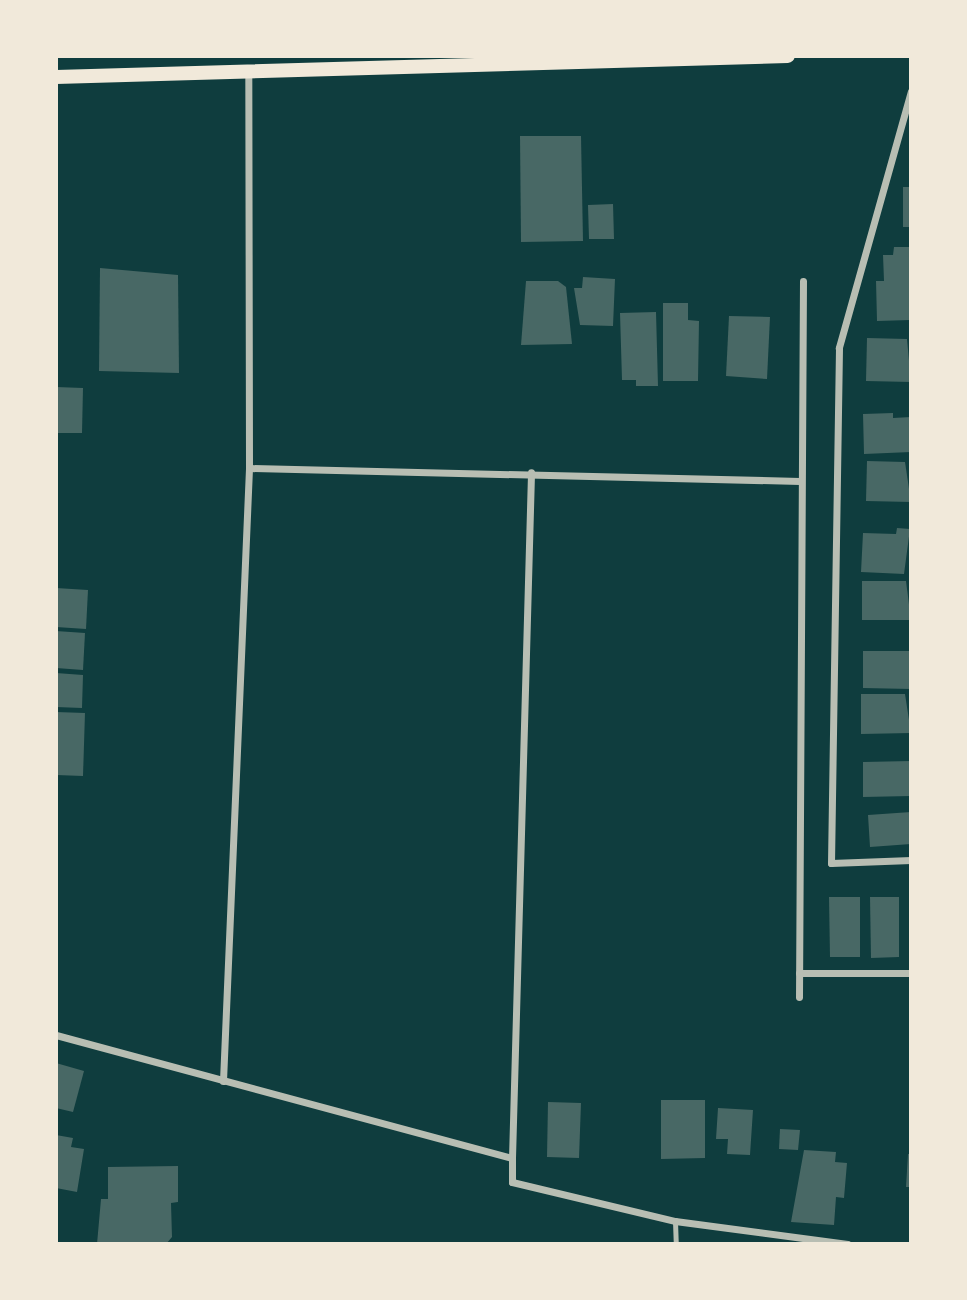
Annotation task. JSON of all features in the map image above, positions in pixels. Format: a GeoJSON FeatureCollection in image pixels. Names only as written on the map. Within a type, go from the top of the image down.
{"type":"FeatureCollection","features":[{"type":"Feature","properties":{"kind":"main road"},"geometry":{"type":"LineString","coordinates":[[56,77],[788,56]]}},
{"type":"Feature","properties":{"kind":"street"},"geometry":{"type":"LineString","coordinates":[[223,1081],[249,468],[248,71]]}},
{"type":"Feature","properties":{"kind":"street"},"geometry":{"type":"LineString","coordinates":[[911,91],[839,348],[831,863],[911,860]]}},
{"type":"Feature","properties":{"kind":"street"},"geometry":{"type":"LineString","coordinates":[[799,997],[803,281]]}},
{"type":"Feature","properties":{"kind":"street"},"geometry":{"type":"LineString","coordinates":[[249,468],[531,472],[800,481]]}},
{"type":"Feature","properties":{"kind":"street"},"geometry":{"type":"LineString","coordinates":[[531,472],[512,1182],[674,1221],[847,1244]]}},
{"type":"Feature","properties":{"kind":"street"},"geometry":{"type":"LineString","coordinates":[[799,973],[911,973]]}},
{"type":"Feature","properties":{"kind":"street"},"geometry":{"type":"LineString","coordinates":[[56,1035],[512,1158]]}},
{"type":"Feature","properties":{"kind":"lane"},"geometry":{"type":"LineString","coordinates":[[674,1221],[677,1244]]}},
{"type":"Feature","properties":{"kind":"building"},"geometry":{"type":"Polygon","coordinates":[[[520,136],[581,136],[583,241],[521,242],[520,136]]]}},
{"type":"Feature","properties":{"kind":"building"},"geometry":{"type":"Polygon","coordinates":[[[903,187],[911,187],[911,227],[903,227],[903,187]]]}},
{"type":"Feature","properties":{"kind":"building"},"geometry":{"type":"Polygon","coordinates":[[[613,204],[614,239],[589,239],[588,205],[613,204]]]}},
{"type":"Feature","properties":{"kind":"building"},"geometry":{"type":"Polygon","coordinates":[[[894,247],[909,247],[910,320],[877,321],[876,281],[884,281],[883,255],[893,255],[894,247]]]}},
{"type":"Feature","properties":{"kind":"building"},"geometry":{"type":"Polygon","coordinates":[[[100,268],[178,275],[179,373],[99,371],[100,268]]]}},
{"type":"Feature","properties":{"kind":"building"},"geometry":{"type":"Polygon","coordinates":[[[583,277],[615,279],[613,326],[580,325],[574,288],[582,288],[583,277]]]}},
{"type":"Feature","properties":{"kind":"building"},"geometry":{"type":"Polygon","coordinates":[[[526,281],[558,281],[566,287],[572,344],[521,345],[526,281]]]}},
{"type":"Feature","properties":{"kind":"building"},"geometry":{"type":"Polygon","coordinates":[[[663,303],[688,303],[688,320],[699,321],[698,381],[663,381],[663,303]]]}},
{"type":"Feature","properties":{"kind":"building"},"geometry":{"type":"Polygon","coordinates":[[[656,312],[658,386],[636,386],[636,380],[622,380],[620,313],[656,312]]]}},
{"type":"Feature","properties":{"kind":"building"},"geometry":{"type":"Polygon","coordinates":[[[729,316],[770,317],[767,379],[726,376],[729,316]]]}},
{"type":"Feature","properties":{"kind":"building"},"geometry":{"type":"Polygon","coordinates":[[[867,338],[907,339],[911,382],[866,381],[867,338]]]}},
{"type":"Feature","properties":{"kind":"building"},"geometry":{"type":"Polygon","coordinates":[[[56,387],[83,388],[82,433],[56,433],[56,387]]]}},
{"type":"Feature","properties":{"kind":"building"},"geometry":{"type":"Polygon","coordinates":[[[893,413],[893,418],[911,417],[911,452],[864,454],[863,414],[893,413]]]}},
{"type":"Feature","properties":{"kind":"building"},"geometry":{"type":"Polygon","coordinates":[[[867,461],[905,462],[911,502],[866,501],[867,461]]]}},
{"type":"Feature","properties":{"kind":"building"},"geometry":{"type":"Polygon","coordinates":[[[897,528],[910,529],[904,574],[861,572],[863,533],[896,534],[897,528]]]}},
{"type":"Feature","properties":{"kind":"building"},"geometry":{"type":"Polygon","coordinates":[[[862,581],[906,581],[911,620],[862,620],[862,581]]]}},
{"type":"Feature","properties":{"kind":"building"},"geometry":{"type":"Polygon","coordinates":[[[56,588],[88,590],[86,629],[56,627],[56,588]]]}},
{"type":"Feature","properties":{"kind":"building"},"geometry":{"type":"Polygon","coordinates":[[[56,631],[85,633],[83,670],[56,668],[56,631]]]}},
{"type":"Feature","properties":{"kind":"building"},"geometry":{"type":"Polygon","coordinates":[[[863,651],[911,651],[911,689],[863,688],[863,651]]]}},
{"type":"Feature","properties":{"kind":"building"},"geometry":{"type":"Polygon","coordinates":[[[56,673],[83,675],[82,708],[56,707],[56,673]]]}},
{"type":"Feature","properties":{"kind":"building"},"geometry":{"type":"Polygon","coordinates":[[[861,694],[905,694],[911,733],[861,734],[861,694]]]}},
{"type":"Feature","properties":{"kind":"building"},"geometry":{"type":"Polygon","coordinates":[[[56,712],[85,713],[83,776],[56,775],[56,712]]]}},
{"type":"Feature","properties":{"kind":"building"},"geometry":{"type":"Polygon","coordinates":[[[911,761],[911,796],[863,797],[863,762],[911,761]]]}},
{"type":"Feature","properties":{"kind":"building"},"geometry":{"type":"Polygon","coordinates":[[[911,812],[911,844],[870,847],[868,815],[911,812]]]}},
{"type":"Feature","properties":{"kind":"building"},"geometry":{"type":"Polygon","coordinates":[[[829,897],[860,897],[860,957],[830,957],[829,897]]]}},
{"type":"Feature","properties":{"kind":"building"},"geometry":{"type":"Polygon","coordinates":[[[870,897],[899,897],[899,957],[871,958],[870,897]]]}},
{"type":"Feature","properties":{"kind":"building"},"geometry":{"type":"Polygon","coordinates":[[[56,1063],[84,1071],[73,1112],[56,1108],[56,1063]]]}},
{"type":"Feature","properties":{"kind":"building"},"geometry":{"type":"Polygon","coordinates":[[[661,1100],[705,1100],[705,1158],[661,1159],[661,1100]]]}},
{"type":"Feature","properties":{"kind":"building"},"geometry":{"type":"Polygon","coordinates":[[[548,1102],[581,1103],[579,1158],[547,1157],[548,1102]]]}},
{"type":"Feature","properties":{"kind":"building"},"geometry":{"type":"Polygon","coordinates":[[[718,1108],[753,1110],[750,1155],[727,1154],[728,1139],[716,1139],[718,1108]]]}},
{"type":"Feature","properties":{"kind":"building"},"geometry":{"type":"Polygon","coordinates":[[[780,1129],[800,1130],[798,1150],[779,1149],[780,1129]]]}},
{"type":"Feature","properties":{"kind":"building"},"geometry":{"type":"Polygon","coordinates":[[[56,1135],[73,1138],[71,1147],[84,1149],[77,1192],[56,1188],[56,1135]]]}},
{"type":"Feature","properties":{"kind":"building"},"geometry":{"type":"Polygon","coordinates":[[[804,1150],[836,1152],[835,1162],[847,1163],[844,1198],[836,1197],[834,1225],[791,1222],[804,1150]]]}},
{"type":"Feature","properties":{"kind":"building"},"geometry":{"type":"Polygon","coordinates":[[[908,1154],[911,1154],[911,1187],[906,1187],[908,1154]]]}},
{"type":"Feature","properties":{"kind":"building"},"geometry":{"type":"Polygon","coordinates":[[[178,1166],[178,1202],[171,1203],[172,1237],[166,1244],[97,1244],[101,1199],[108,1199],[108,1167],[178,1166]]]}}]}
